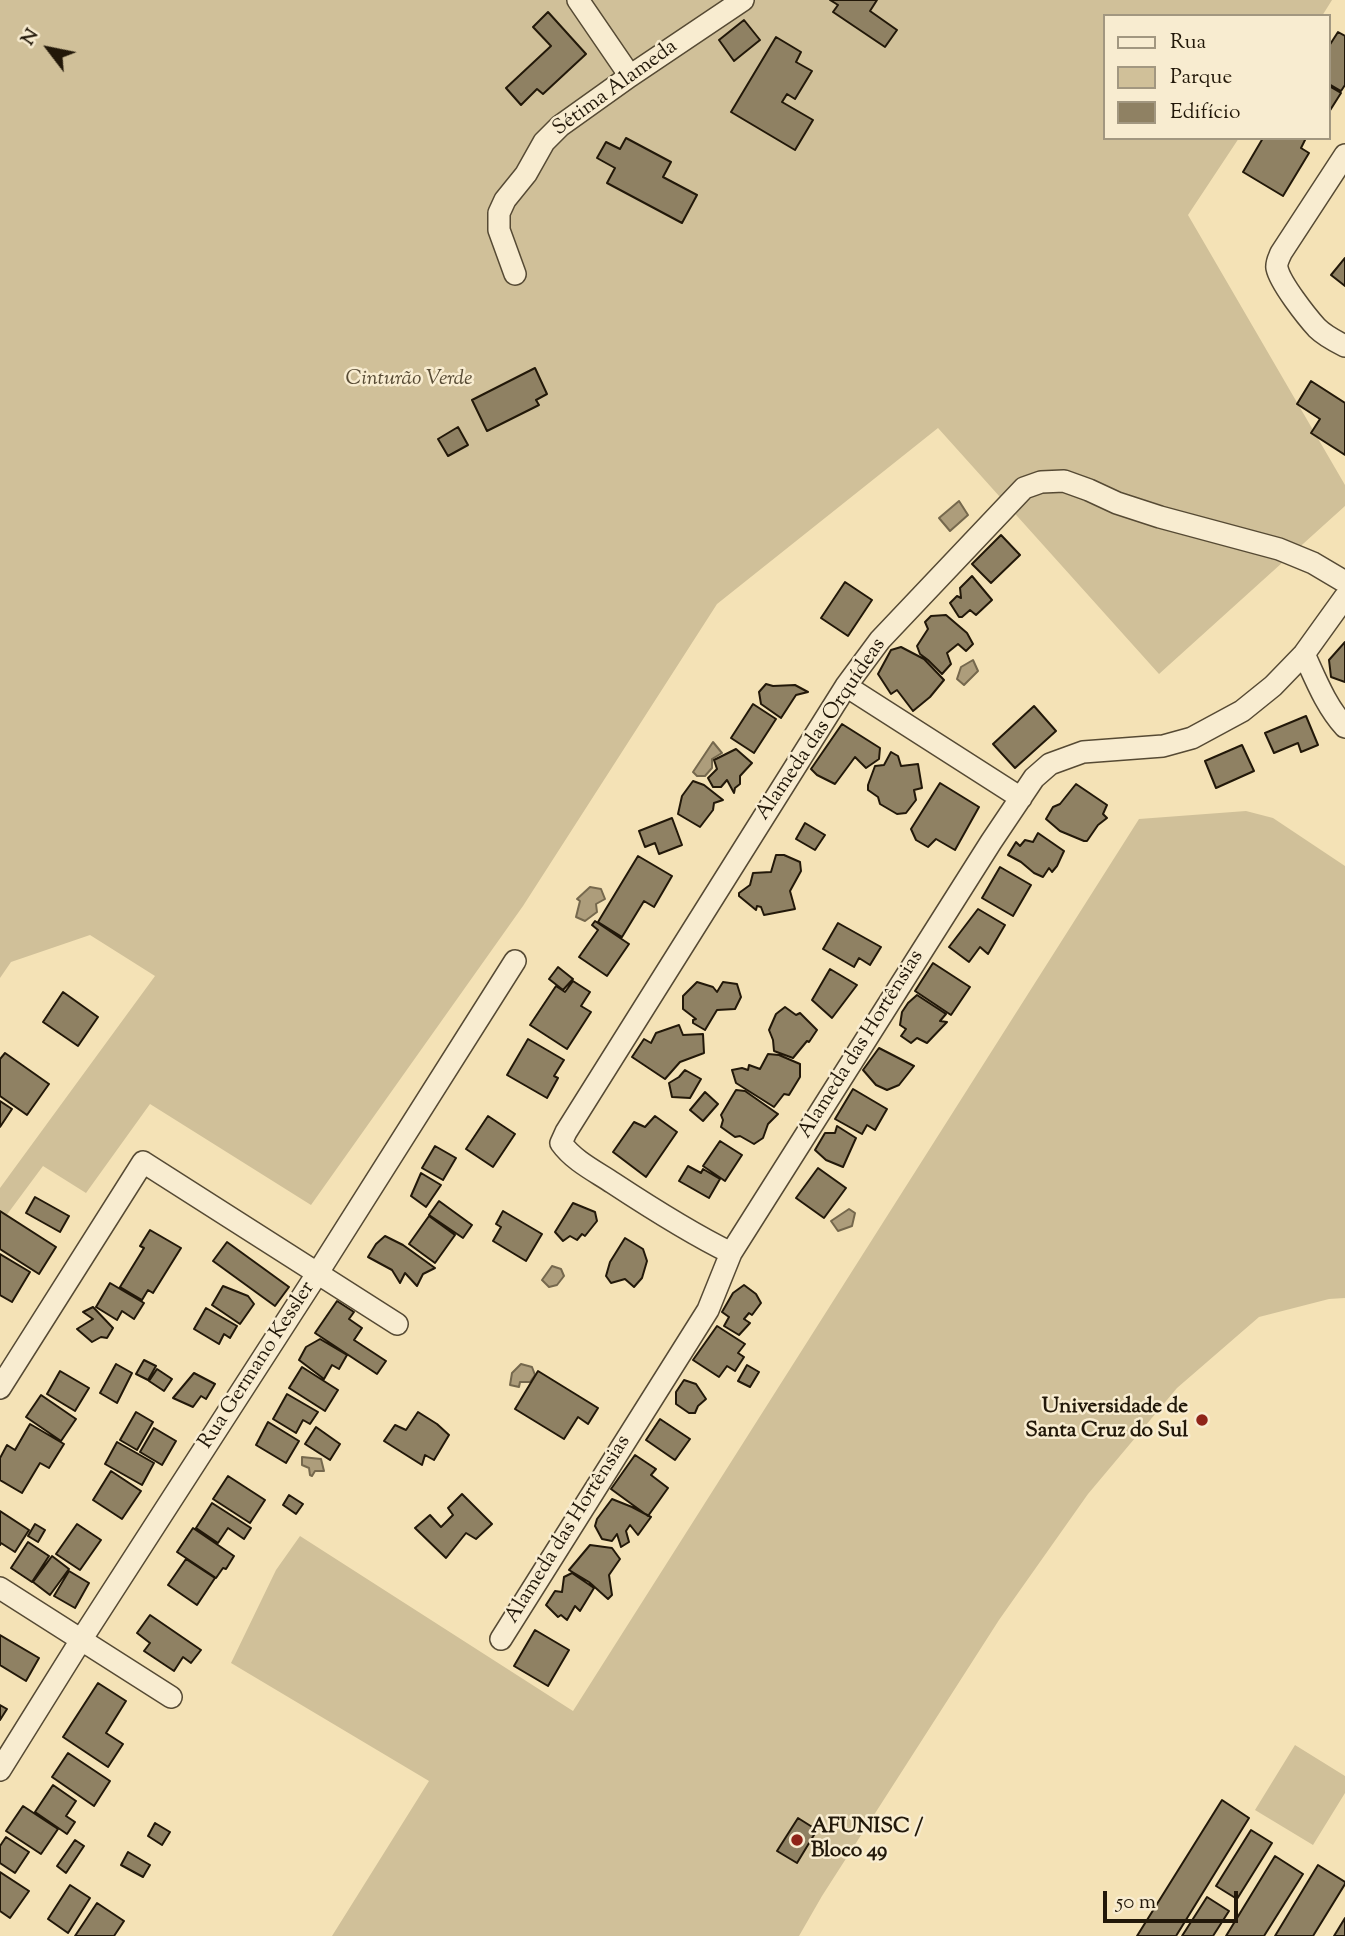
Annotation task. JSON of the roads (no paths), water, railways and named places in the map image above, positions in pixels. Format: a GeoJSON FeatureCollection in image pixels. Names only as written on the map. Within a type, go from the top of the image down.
{"type":"FeatureCollection","features":[{"type":"Feature","properties":{"kind":"street"},"geometry":{"type":"LineString","coordinates":[[578,0],[630,76]]}},
{"type":"Feature","properties":{"kind":"street","name":"Sétima Alameda"},"geometry":{"type":"LineString","coordinates":[[515,274],[499,230],[499,213],[544,142],[560,126],[630,76],[743,0]]}},
{"type":"Feature","properties":{"kind":"street"},"geometry":{"type":"LineString","coordinates":[[1345,155],[1281,253],[1277,269],[1293,297],[1318,329],[1345,346]]}},
{"type":"Feature","properties":{"kind":"street","name":"Alameda das Orquídeas"},"geometry":{"type":"LineString","coordinates":[[731,1253],[706,1241],[630,1194],[574,1157],[561,1143],[709,902],[846,686],[880,640],[1024,488],[1041,482],[1064,481],[1117,503],[1279,549],[1312,563],[1345,582]]}},
{"type":"Feature","properties":{"kind":"street","name":"Alameda das Hortênsias"},"geometry":{"type":"LineString","coordinates":[[501,1639],[708,1310],[731,1253],[1034,778],[1050,764],[1083,752],[1163,746],[1192,738],[1242,712],[1273,686],[1304,654],[1345,597]]}},
{"type":"Feature","properties":{"kind":"street"},"geometry":{"type":"LineString","coordinates":[[1304,654],[1334,715],[1345,727]]}},
{"type":"Feature","properties":{"kind":"street"},"geometry":{"type":"LineString","coordinates":[[846,686],[1021,797]]}},
{"type":"Feature","properties":{"kind":"street","name":"Rua Germano Kessler"},"geometry":{"type":"LineString","coordinates":[[0,1770],[515,961]]}},
{"type":"Feature","properties":{"kind":"street"},"geometry":{"type":"LineString","coordinates":[[0,1388],[143,1162],[397,1324]]}},
{"type":"Feature","properties":{"kind":"street"},"geometry":{"type":"LineString","coordinates":[[0,1588],[171,1697]]}},
{"type":"Feature","properties":{"kind":"place","name":"Universidade de Santa Cruz do Sul"},"geometry":{"type":"Point","coordinates":[1202,1420]}},
{"type":"Feature","properties":{"kind":"place","name":"AFUNISC / Bloco 49"},"geometry":{"type":"Point","coordinates":[797,1840]}},
{"type":"Feature","properties":{"kind":"park label","name":"Cinturão Verde"},"geometry":{"type":"Point","coordinates":[409,380]}}]}
